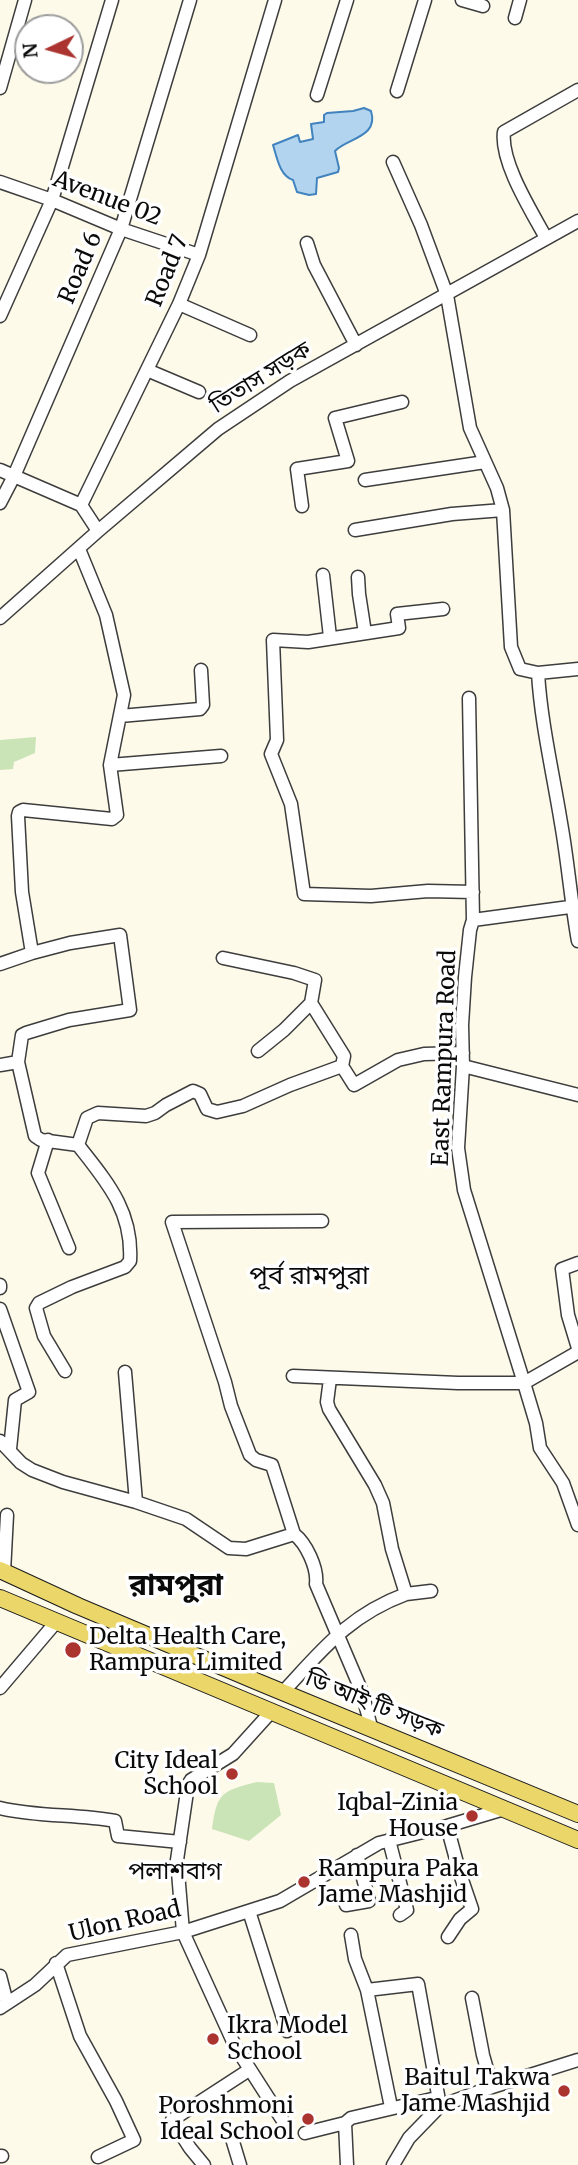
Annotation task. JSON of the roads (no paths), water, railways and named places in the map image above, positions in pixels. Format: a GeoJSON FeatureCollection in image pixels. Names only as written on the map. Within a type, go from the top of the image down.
{"type":"FeatureCollection","features":[{"type":"Feature","properties":{"kind":"main road","name":"ডি আই টি সড়ক"},"geometry":{"type":"LineString","coordinates":[[2,1571],[258,1682],[578,1814]]}},
{"type":"Feature","properties":{"kind":"main road","name":"ডি আই টি সড়ক"},"geometry":{"type":"LineString","coordinates":[[0,1598],[578,1840]]}},
{"type":"Feature","properties":{"kind":"main road"},"geometry":{"type":"LineString","coordinates":[[249,1703],[258,1682]]}},
{"type":"Feature","properties":{"kind":"street"},"geometry":{"type":"LineString","coordinates":[[0,88],[25,0]]}},
{"type":"Feature","properties":{"kind":"street"},"geometry":{"type":"LineString","coordinates":[[0,316],[52,200],[112,0]]}},
{"type":"Feature","properties":{"kind":"street","name":"Road 6"},"geometry":{"type":"LineString","coordinates":[[0,503],[121,229],[190,0]]}},
{"type":"Feature","properties":{"kind":"street","name":"Road 7"},"geometry":{"type":"LineString","coordinates":[[81,505],[179,304],[199,255],[275,0]]}},
{"type":"Feature","properties":{"kind":"street"},"geometry":{"type":"LineString","coordinates":[[317,95],[347,0]]}},
{"type":"Feature","properties":{"kind":"street"},"geometry":{"type":"LineString","coordinates":[[397,91],[425,0]]}},
{"type":"Feature","properties":{"kind":"street"},"geometry":{"type":"LineString","coordinates":[[462,0],[482,6]]}},
{"type":"Feature","properties":{"kind":"street"},"geometry":{"type":"LineString","coordinates":[[515,18],[520,0]]}},
{"type":"Feature","properties":{"kind":"street"},"geometry":{"type":"LineString","coordinates":[[546,238],[517,186],[505,150],[504,132],[578,90]]}},
{"type":"Feature","properties":{"kind":"street"},"geometry":{"type":"LineString","coordinates":[[393,162],[421,225],[447,295],[470,428],[497,488],[503,510],[511,647],[520,669],[538,673],[578,669]]}},
{"type":"Feature","properties":{"kind":"street","name":"Avenue 02"},"geometry":{"type":"LineString","coordinates":[[0,182],[121,229],[199,255]]}},
{"type":"Feature","properties":{"kind":"street","name":"তিতাস সড়ক"},"geometry":{"type":"LineString","coordinates":[[0,618],[218,429],[290,381],[578,221]]}},
{"type":"Feature","properties":{"kind":"street"},"geometry":{"type":"LineString","coordinates":[[307,243],[314,265],[356,345]]}},
{"type":"Feature","properties":{"kind":"street"},"geometry":{"type":"LineString","coordinates":[[179,304],[250,335]]}},
{"type":"Feature","properties":{"kind":"street"},"geometry":{"type":"LineString","coordinates":[[147,370],[199,391]]}},
{"type":"Feature","properties":{"kind":"street"},"geometry":{"type":"LineString","coordinates":[[302,506],[297,469],[348,461],[335,418],[402,402]]}},
{"type":"Feature","properties":{"kind":"street"},"geometry":{"type":"LineString","coordinates":[[365,480],[485,462]]}},
{"type":"Feature","properties":{"kind":"street"},"geometry":{"type":"LineString","coordinates":[[0,470],[81,505],[98,531]]}},
{"type":"Feature","properties":{"kind":"street"},"geometry":{"type":"LineString","coordinates":[[355,530],[452,514],[503,510]]}},
{"type":"Feature","properties":{"kind":"street"},"geometry":{"type":"LineString","coordinates":[[32,953],[22,892],[19,812],[23,810],[112,819],[117,815],[110,765],[124,695],[106,615],[79,549]]}},
{"type":"Feature","properties":{"kind":"street"},"geometry":{"type":"LineString","coordinates":[[323,575],[330,637]]}},
{"type":"Feature","properties":{"kind":"street"},"geometry":{"type":"LineString","coordinates":[[359,577],[365,633]]}},
{"type":"Feature","properties":{"kind":"street"},"geometry":{"type":"LineString","coordinates":[[443,608],[397,614],[399,628],[308,642],[273,640],[277,740],[271,754],[291,804],[304,894],[371,896],[428,891],[473,891]]}},
{"type":"Feature","properties":{"kind":"street"},"geometry":{"type":"LineString","coordinates":[[120,716],[203,707],[201,670]]}},
{"type":"Feature","properties":{"kind":"street"},"geometry":{"type":"LineString","coordinates":[[538,673],[546,742],[575,906],[578,941]]}},
{"type":"Feature","properties":{"kind":"street","name":"East Rampura Road"},"geometry":{"type":"LineString","coordinates":[[470,698],[473,920],[465,977],[458,1148],[464,1190],[536,1423],[540,1448],[563,1483],[578,1525]]}},
{"type":"Feature","properties":{"kind":"street"},"geometry":{"type":"LineString","coordinates":[[110,765],[221,756]]}},
{"type":"Feature","properties":{"kind":"street"},"geometry":{"type":"LineString","coordinates":[[473,920],[575,906]]}},
{"type":"Feature","properties":{"kind":"street"},"geometry":{"type":"LineString","coordinates":[[0,964],[70,943],[120,935],[130,1010],[69,1020],[22,1035],[19,1062],[36,1136],[41,1140],[78,1145],[103,1176],[123,1210],[129,1237],[130,1261],[125,1267],[72,1287],[39,1303],[36,1308],[44,1336],[65,1370]]}},
{"type":"Feature","properties":{"kind":"street"},"geometry":{"type":"LineString","coordinates":[[223,958],[315,980],[311,1003],[258,1051]]}},
{"type":"Feature","properties":{"kind":"street"},"geometry":{"type":"LineString","coordinates":[[311,1003],[344,1056],[342,1066],[355,1085],[398,1060],[424,1054],[463,1060],[578,1095]]}},
{"type":"Feature","properties":{"kind":"street"},"geometry":{"type":"LineString","coordinates":[[0,1065],[19,1062]]}},
{"type":"Feature","properties":{"kind":"street"},"geometry":{"type":"LineString","coordinates":[[78,1145],[87,1118],[98,1113],[146,1116],[193,1091],[200,1094],[206,1109],[217,1112],[243,1106],[342,1066]]}},
{"type":"Feature","properties":{"kind":"street"},"geometry":{"type":"LineString","coordinates":[[48,1140],[38,1173],[69,1248]]}},
{"type":"Feature","properties":{"kind":"street"},"geometry":{"type":"LineString","coordinates":[[321,1221],[172,1222],[231,1406],[250,1455],[272,1465],[294,1534],[302,1540],[317,1576],[316,1584],[362,1692],[372,1727]]}},
{"type":"Feature","properties":{"kind":"street"},"geometry":{"type":"LineString","coordinates":[[293,1376],[524,1383],[578,1350],[568,1315],[562,1269],[578,1263]]}},
{"type":"Feature","properties":{"kind":"street"},"geometry":{"type":"LineString","coordinates":[[0,1309],[29,1392],[15,1400],[5,1445],[22,1463],[44,1475],[186,1520],[229,1548],[246,1549],[294,1534]]}},
{"type":"Feature","properties":{"kind":"street"},"geometry":{"type":"LineString","coordinates":[[125,1372],[136,1502]]}},
{"type":"Feature","properties":{"kind":"street"},"geometry":{"type":"LineString","coordinates":[[330,1379],[327,1402],[329,1409],[379,1494],[405,1594]]}},
{"type":"Feature","properties":{"kind":"street"},"geometry":{"type":"LineString","coordinates":[[2,1571],[7,1515]]}},
{"type":"Feature","properties":{"kind":"street"},"geometry":{"type":"LineString","coordinates":[[283,1692],[338,1633],[374,1608],[405,1594],[431,1591]]}},
{"type":"Feature","properties":{"kind":"street"},"geometry":{"type":"LineString","coordinates":[[0,1688],[57,1621]]}},
{"type":"Feature","properties":{"kind":"street"},"geometry":{"type":"LineString","coordinates":[[271,1712],[233,1754],[191,1780],[177,1860],[183,1932],[213,2001],[249,2070],[285,2124]]}},
{"type":"Feature","properties":{"kind":"street"},"geometry":{"type":"LineString","coordinates":[[0,1808],[116,1821],[118,1836],[180,1842]]}},
{"type":"Feature","properties":{"kind":"street","name":"Ulon Road"},"geometry":{"type":"LineString","coordinates":[[4,2005],[35,1985],[67,1955],[183,1932],[280,1901],[379,1843],[504,1809]]}},
{"type":"Feature","properties":{"kind":"street"},"geometry":{"type":"LineString","coordinates":[[447,1826],[472,1909],[460,1919],[448,1937]]}},
{"type":"Feature","properties":{"kind":"street"},"geometry":{"type":"LineString","coordinates":[[389,1840],[407,1910],[400,1915]]}},
{"type":"Feature","properties":{"kind":"street"},"geometry":{"type":"LineString","coordinates":[[346,1905],[369,1901],[357,1855]]}},
{"type":"Feature","properties":{"kind":"street"},"geometry":{"type":"LineString","coordinates":[[249,1911],[287,2031]]}},
{"type":"Feature","properties":{"kind":"street"},"geometry":{"type":"LineString","coordinates":[[351,1935],[355,1959],[367,1990],[391,2107]]}},
{"type":"Feature","properties":{"kind":"street"},"geometry":{"type":"LineString","coordinates":[[56,1963],[80,2036],[134,2140],[98,2157]]}},
{"type":"Feature","properties":{"kind":"street"},"geometry":{"type":"LineString","coordinates":[[0,1976],[4,2005]]}},
{"type":"Feature","properties":{"kind":"street"},"geometry":{"type":"LineString","coordinates":[[367,1990],[418,1984],[440,2106]]}},
{"type":"Feature","properties":{"kind":"street"},"geometry":{"type":"LineString","coordinates":[[472,1998],[492,2087]]}},
{"type":"Feature","properties":{"kind":"street"},"geometry":{"type":"LineString","coordinates":[[393,2165],[409,2138],[440,2106],[578,2060]]}},
{"type":"Feature","properties":{"kind":"street"},"geometry":{"type":"LineString","coordinates":[[204,2165],[172,2120],[249,2070]]}},
{"type":"Feature","properties":{"kind":"street"},"geometry":{"type":"LineString","coordinates":[[305,2133],[391,2107],[432,2099],[440,2106]]}},
{"type":"Feature","properties":{"kind":"street"},"geometry":{"type":"LineString","coordinates":[[345,2123],[347,2165]]}},
{"type":"Feature","properties":{"kind":"street"},"geometry":{"type":"LineString","coordinates":[[229,2132],[240,2165]]}},
{"type":"Feature","properties":{"kind":"water"},"geometry":{"type":"Polygon","coordinates":[[[364,108],[371,111],[371,126],[367,132],[335,151],[338,172],[317,178],[316,194],[297,192],[293,180],[282,171],[273,145],[298,135],[300,142],[313,139],[311,124],[324,122],[324,115],[327,113],[364,108]]]}},
{"type":"Feature","properties":{"kind":"place","name":"Delta Health Care, Rampura Limited"},"geometry":{"type":"Point","coordinates":[73,1650]}},
{"type":"Feature","properties":{"kind":"place","name":"City Ideal School"},"geometry":{"type":"Point","coordinates":[232,1774]}},
{"type":"Feature","properties":{"kind":"place","name":"Iqbal-Zinia House"},"geometry":{"type":"Point","coordinates":[472,1816]}},
{"type":"Feature","properties":{"kind":"place","name":"Rampura Paka Jame Mashjid"},"geometry":{"type":"Point","coordinates":[304,1882]}},
{"type":"Feature","properties":{"kind":"place","name":"Ikra Model School"},"geometry":{"type":"Point","coordinates":[213,2039]}},
{"type":"Feature","properties":{"kind":"place","name":"Baitul Takwa Jame Mashjid"},"geometry":{"type":"Point","coordinates":[564,2091]}},
{"type":"Feature","properties":{"kind":"place","name":"Poroshmoni Ideal School"},"geometry":{"type":"Point","coordinates":[308,2119]}},
{"type":"Feature","properties":{"kind":"district","name":"পূর্ব রামপুরা"},"geometry":{"type":"Point","coordinates":[309,1277]}},
{"type":"Feature","properties":{"kind":"district","name":"রামপুরা"},"geometry":{"type":"Point","coordinates":[176,1587]}},
{"type":"Feature","properties":{"kind":"district","name":"পলাশবাগ"},"geometry":{"type":"Point","coordinates":[175,1872]}}]}
